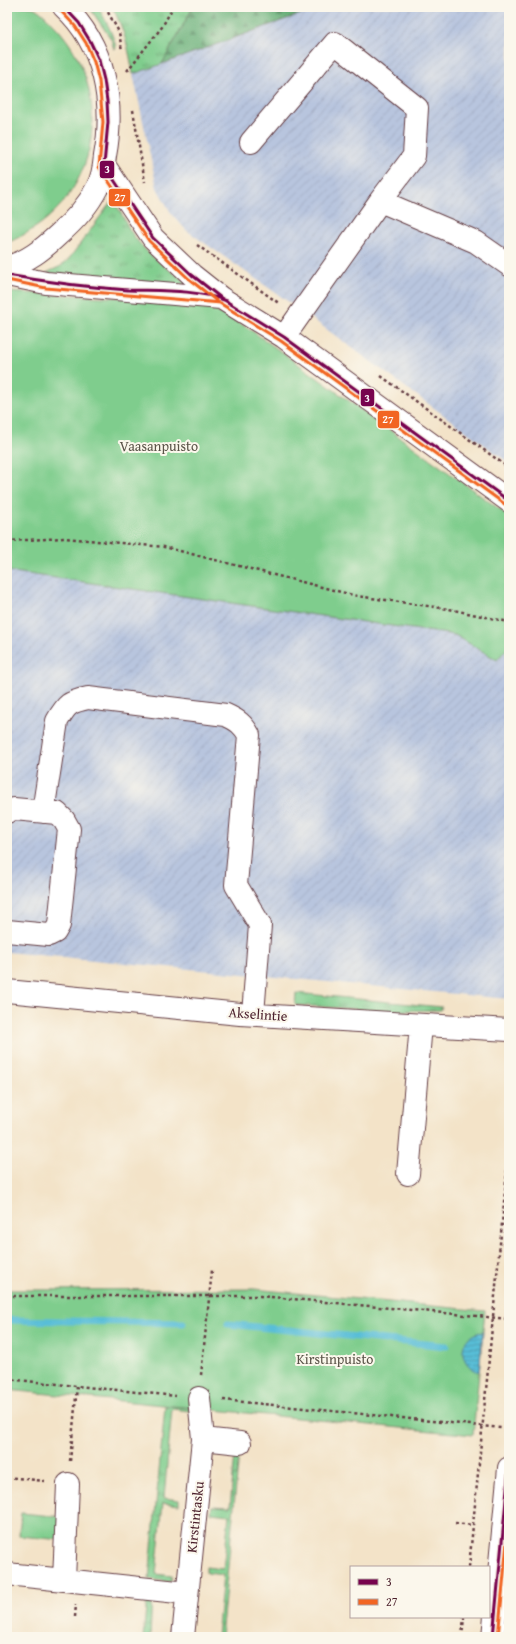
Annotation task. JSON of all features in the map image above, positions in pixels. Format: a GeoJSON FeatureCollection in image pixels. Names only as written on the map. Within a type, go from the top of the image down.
{"type":"FeatureCollection","features":[{"type":"Feature","properties":{"kind":"street"},"geometry":{"type":"LineString","coordinates":[[7,266],[15,265],[40,251],[66,228],[89,201],[98,187],[104,165],[109,124],[109,106],[106,83],[99,58],[90,40],[77,21],[64,7]]}},
{"type":"Feature","properties":{"kind":"street"},"geometry":{"type":"LineString","coordinates":[[251,142],[335,43],[417,108],[414,156],[380,201],[284,337]]}},
{"type":"Feature","properties":{"kind":"street"},"geometry":{"type":"LineString","coordinates":[[104,165],[154,238],[192,275],[221,298],[284,337],[509,500]]}},
{"type":"Feature","properties":{"kind":"street"},"geometry":{"type":"LineString","coordinates":[[380,201],[476,242],[509,265]]}},
{"type":"Feature","properties":{"kind":"street"},"geometry":{"type":"LineString","coordinates":[[7,275],[46,283],[221,298]]}},
{"type":"Feature","properties":{"kind":"street"},"geometry":{"type":"LineString","coordinates":[[43,812],[57,721],[64,708],[74,701],[88,698],[226,715],[237,720],[245,727],[249,735],[236,885],[260,925],[253,1014]]}},
{"type":"Feature","properties":{"kind":"street"},"geometry":{"type":"LineString","coordinates":[[7,812],[14,809],[57,814],[64,820],[69,829],[59,925],[55,932],[49,935],[7,931]]}},
{"type":"Feature","properties":{"kind":"street","name":"Akselintie"},"geometry":{"type":"LineString","coordinates":[[7,991],[253,1014],[509,1030]]}},
{"type":"Feature","properties":{"kind":"street"},"geometry":{"type":"LineString","coordinates":[[408,1174],[421,1025]]}},
{"type":"Feature","properties":{"kind":"street","name":"Kirstintasku"},"geometry":{"type":"LineString","coordinates":[[183,1637],[203,1439],[199,1398]]}},
{"type":"Feature","properties":{"kind":"street"},"geometry":{"type":"LineString","coordinates":[[203,1439],[240,1443]]}},
{"type":"Feature","properties":{"kind":"street"},"geometry":{"type":"LineString","coordinates":[[494,1637],[509,1468]]}},
{"type":"Feature","properties":{"kind":"street"},"geometry":{"type":"LineString","coordinates":[[64,1580],[68,1484]]}},
{"type":"Feature","properties":{"kind":"street"},"geometry":{"type":"LineString","coordinates":[[7,1574],[187,1593]]}},
{"type":"Feature","properties":{"kind":"path"},"geometry":{"type":"LineString","coordinates":[[105,7],[118,32],[124,56]]}},
{"type":"Feature","properties":{"kind":"path"},"geometry":{"type":"LineString","coordinates":[[125,64],[127,71],[162,27],[173,7]]}},
{"type":"Feature","properties":{"kind":"path"},"geometry":{"type":"LineString","coordinates":[[133,108],[145,182],[148,187]]}},
{"type":"Feature","properties":{"kind":"path"},"geometry":{"type":"LineString","coordinates":[[191,241],[298,317]]}},
{"type":"Feature","properties":{"kind":"path"},"geometry":{"type":"LineString","coordinates":[[375,372],[509,468]]}},
{"type":"Feature","properties":{"kind":"path"},"geometry":{"type":"LineString","coordinates":[[7,541],[65,538],[164,547],[357,596],[449,609],[509,622]]}},
{"type":"Feature","properties":{"kind":"path"},"geometry":{"type":"LineString","coordinates":[[469,1566],[509,1150]]}},
{"type":"Feature","properties":{"kind":"path"},"geometry":{"type":"LineString","coordinates":[[199,1398],[212,1270]]}},
{"type":"Feature","properties":{"kind":"path"},"geometry":{"type":"LineString","coordinates":[[7,1296],[260,1296],[509,1318]]}},
{"type":"Feature","properties":{"kind":"path"},"geometry":{"type":"LineString","coordinates":[[7,1379],[501,1428]]}},
{"type":"Feature","properties":{"kind":"path"},"geometry":{"type":"LineString","coordinates":[[7,1477],[68,1484],[78,1386]]}},
{"type":"Feature","properties":{"kind":"path"},"geometry":{"type":"LineString","coordinates":[[456,1523],[473,1525]]}},
{"type":"Feature","properties":{"kind":"path"},"geometry":{"type":"LineString","coordinates":[[462,1637],[464,1618]]}},
{"type":"Feature","properties":{"kind":"shaded area"},"geometry":{"type":"Polygon","coordinates":[[[320,7],[509,7],[509,463],[303,312],[186,230],[171,213],[157,188],[133,74],[320,7]]]}},
{"type":"Feature","properties":{"kind":"shaded area"},"geometry":{"type":"Polygon","coordinates":[[[7,571],[455,635],[497,660],[509,646],[509,999],[7,952],[7,571]]]}},
{"type":"Feature","properties":{"kind":"green space"},"geometry":{"type":"Polygon","coordinates":[[[7,7],[34,8],[44,15],[67,40],[77,56],[84,74],[92,111],[92,129],[84,166],[71,192],[63,203],[32,230],[7,243],[7,7]]]}},
{"type":"Feature","properties":{"kind":"green space"},"geometry":{"type":"Polygon","coordinates":[[[89,7],[98,7],[111,32],[116,48],[114,49],[111,39],[89,7]]]}},
{"type":"Feature","properties":{"kind":"green space"},"geometry":{"type":"Polygon","coordinates":[[[112,7],[193,7],[162,64],[133,74],[126,39],[112,7]]]}},
{"type":"Feature","properties":{"kind":"green space"},"geometry":{"type":"Polygon","coordinates":[[[193,7],[320,7],[162,64],[193,7]]]}},
{"type":"Feature","properties":{"kind":"green space"},"geometry":{"type":"Polygon","coordinates":[[[113,201],[120,210],[133,235],[141,245],[186,282],[186,285],[46,273],[61,266],[68,260],[113,201]]]}},
{"type":"Feature","properties":{"kind":"green space","name":"Vaasanpuisto"},"geometry":{"type":"Polygon","coordinates":[[[7,292],[183,301],[210,308],[248,328],[509,516],[509,646],[497,660],[455,635],[7,571],[7,292]]]}},
{"type":"Feature","properties":{"kind":"green space"},"geometry":{"type":"Polygon","coordinates":[[[296,993],[442,1007],[441,1010],[387,1011],[295,1005],[296,993]]]}},
{"type":"Feature","properties":{"kind":"green space","name":"Kirstinpuisto"},"geometry":{"type":"Polygon","coordinates":[[[254,1289],[485,1311],[473,1435],[7,1390],[7,1290],[254,1289]]]}},
{"type":"Feature","properties":{"kind":"green space"},"geometry":{"type":"Polygon","coordinates":[[[165,1406],[190,1408],[190,1411],[172,1409],[164,1498],[179,1500],[179,1505],[163,1503],[156,1574],[172,1576],[171,1582],[149,1579],[165,1406]]]}},
{"type":"Feature","properties":{"kind":"green space"},"geometry":{"type":"Polygon","coordinates":[[[235,1454],[239,1455],[221,1637],[217,1637],[223,1575],[206,1573],[206,1567],[223,1569],[229,1515],[211,1513],[212,1506],[230,1507],[235,1454]]]}},
{"type":"Feature","properties":{"kind":"green space"},"geometry":{"type":"Polygon","coordinates":[[[21,1513],[64,1517],[62,1540],[19,1536],[21,1513]]]}},
{"type":"Feature","properties":{"kind":"green space"},"geometry":{"type":"Polygon","coordinates":[[[147,1598],[152,1598],[150,1637],[143,1637],[147,1598]]]}},
{"type":"Feature","properties":{"kind":"water"},"geometry":{"type":"Polygon","coordinates":[[[483,1332],[479,1372],[466,1363],[463,1350],[465,1343],[469,1338],[475,1334],[483,1332]]]}},
{"type":"Feature","properties":{"kind":"waterway"},"geometry":{"type":"LineString","coordinates":[[7,1320],[183,1323]]}},
{"type":"Feature","properties":{"kind":"waterway"},"geometry":{"type":"LineString","coordinates":[[228,1324],[446,1346]]}},
{"type":"Feature","properties":{"kind":"transit line","name":"3"},"geometry":{"type":"LineString","coordinates":[[64,7],[79,23],[99,60],[107,101],[108,122],[104,165],[153,238],[192,275],[221,298],[284,337],[509,501]]}},
{"type":"Feature","properties":{"kind":"transit line","name":"27"},"geometry":{"type":"LineString","coordinates":[[60,10],[75,26],[86,43],[94,62],[99,81],[103,122],[99,167],[149,241],[189,279],[218,302],[281,341],[506,505]]}},
{"type":"Feature","properties":{"kind":"transit line","name":"3"},"geometry":{"type":"LineString","coordinates":[[7,275],[97,287],[203,294],[227,301]]}},
{"type":"Feature","properties":{"kind":"transit line","name":"27"},"geometry":{"type":"LineString","coordinates":[[7,280],[46,288],[221,303]]}},
{"type":"Feature","properties":{"kind":"transit line","name":"3"},"geometry":{"type":"LineString","coordinates":[[493,1637],[509,1468]]}},
{"type":"Feature","properties":{"kind":"transit line","name":"27"},"geometry":{"type":"LineString","coordinates":[[498,1637],[509,1521]]}}]}
